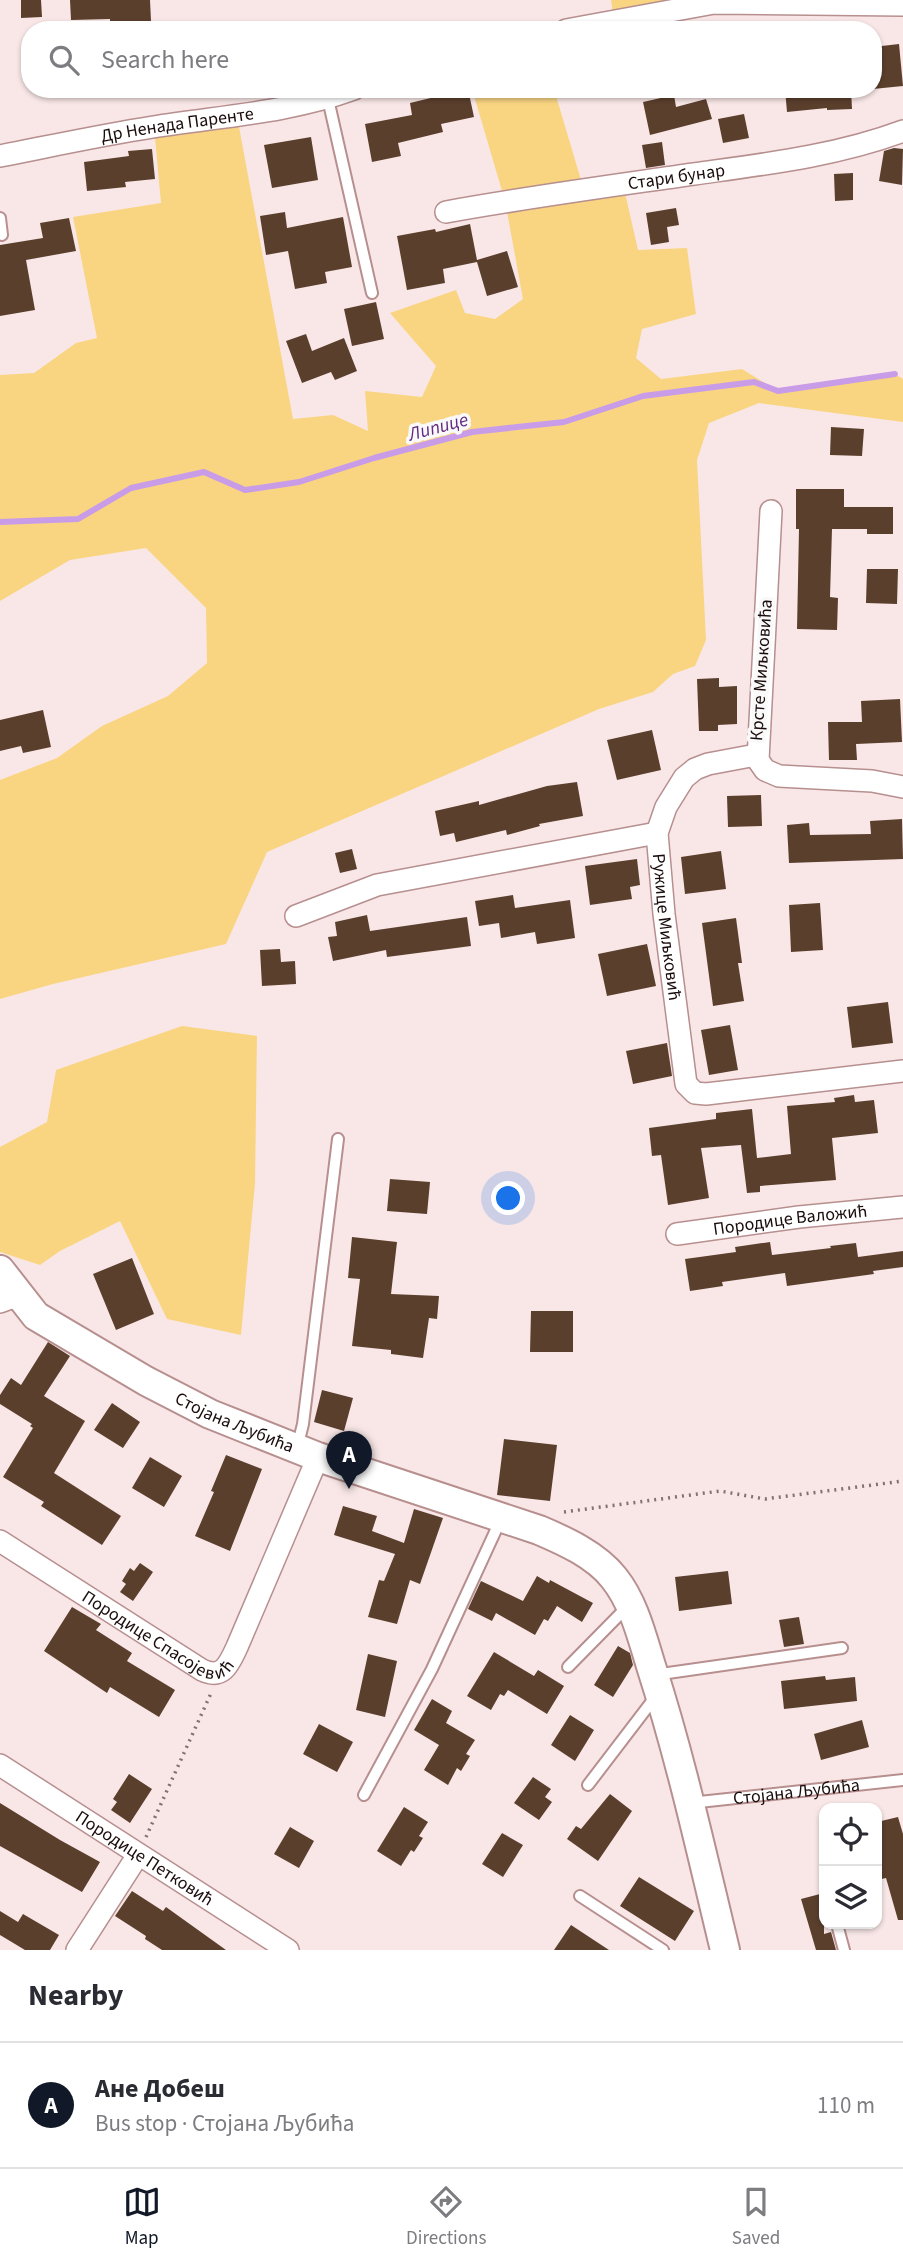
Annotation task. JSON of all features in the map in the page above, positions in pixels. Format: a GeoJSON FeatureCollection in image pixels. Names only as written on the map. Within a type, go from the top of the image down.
{"type":"FeatureCollection","features":[{"type":"Feature","properties":{"kind":"street"},"geometry":{"type":"LineString","coordinates":[[612,21],[715,1],[862,2],[903,5]]}},
{"type":"Feature","properties":{"kind":"street","name":"Др Ненада Паренте"},"geometry":{"type":"LineString","coordinates":[[0,156],[154,127],[261,114],[328,99]]}},
{"type":"Feature","properties":{"kind":"street","name":"Стари бунар"},"geometry":{"type":"LineString","coordinates":[[446,212],[798,160],[903,131]]}},
{"type":"Feature","properties":{"kind":"street","name":"Крсте Миљковића"},"geometry":{"type":"LineString","coordinates":[[771,512],[756,755],[765,770],[779,776],[872,781],[903,787]]}},
{"type":"Feature","properties":{"kind":"street"},"geometry":{"type":"LineString","coordinates":[[657,834],[666,807],[684,778],[695,769],[756,755]]}},
{"type":"Feature","properties":{"kind":"street","name":"Ружице Миљковић"},"geometry":{"type":"LineString","coordinates":[[296,916],[377,885],[657,834],[685,1084],[689,1090],[706,1094],[903,1071]]}},
{"type":"Feature","properties":{"kind":"street","name":"Породице Валожић"},"geometry":{"type":"LineString","coordinates":[[677,1234],[903,1207]]}},
{"type":"Feature","properties":{"kind":"street","name":"Стојана Љубића"},"geometry":{"type":"LineString","coordinates":[[0,1270],[9,1298],[146,1381],[210,1414],[307,1453],[502,1516],[560,1539],[586,1554],[614,1578],[629,1605],[657,1683],[725,1950]]}},
{"type":"Feature","properties":{"kind":"street","name":"Породице Спасојевић"},"geometry":{"type":"LineString","coordinates":[[0,1541],[202,1670],[213,1674],[220,1673],[229,1665],[237,1647],[307,1453]]}},
{"type":"Feature","properties":{"kind":"street","name":"Породице Петковић"},"geometry":{"type":"LineString","coordinates":[[0,1765],[288,1950]]}},
{"type":"Feature","properties":{"kind":"street"},"geometry":{"type":"LineString","coordinates":[[77,1950],[138,1855]]}},
{"type":"Feature","properties":{"kind":"lane"},"geometry":{"type":"LineString","coordinates":[[328,99],[372,293]]}},
{"type":"Feature","properties":{"kind":"lane"},"geometry":{"type":"LineString","coordinates":[[0,218],[2,235]]}},
{"type":"Feature","properties":{"kind":"lane"},"geometry":{"type":"LineString","coordinates":[[307,1453],[303,1424],[338,1139]]}},
{"type":"Feature","properties":{"kind":"lane"},"geometry":{"type":"LineString","coordinates":[[364,1795],[432,1669],[502,1516]]}},
{"type":"Feature","properties":{"kind":"lane"},"geometry":{"type":"LineString","coordinates":[[568,1667],[629,1605]]}},
{"type":"Feature","properties":{"kind":"lane"},"geometry":{"type":"LineString","coordinates":[[587,1786],[657,1683],[842,1648]]}},
{"type":"Feature","properties":{"kind":"lane","name":"Стојана Љубића"},"geometry":{"type":"LineString","coordinates":[[689,1803],[903,1780]]}},
{"type":"Feature","properties":{"kind":"lane"},"geometry":{"type":"LineString","coordinates":[[580,1896],[663,1950]]}},
{"type":"Feature","properties":{"kind":"lane"},"geometry":{"type":"LineString","coordinates":[[839,1929],[845,1950]]}},
{"type":"Feature","properties":{"kind":"path"},"geometry":{"type":"LineString","coordinates":[[564,1512],[720,1491],[765,1499],[903,1481]]}},
{"type":"Feature","properties":{"kind":"path"},"geometry":{"type":"LineString","coordinates":[[138,1855],[220,1673]]}},
{"type":"Feature","properties":{"kind":"shaded area"},"geometry":{"type":"Polygon","coordinates":[[[611,0],[714,0],[619,21],[614,21],[611,0]]]}},
{"type":"Feature","properties":{"kind":"shaded area"},"geometry":{"type":"Polygon","coordinates":[[[475,98],[557,98],[584,190],[623,184],[638,250],[687,248],[696,314],[642,329],[636,358],[661,379],[742,369],[778,391],[895,374],[903,379],[903,422],[759,403],[709,423],[697,460],[706,640],[695,666],[673,674],[653,692],[599,709],[267,852],[226,944],[0,999],[0,780],[57,758],[102,726],[168,696],[207,663],[206,608],[146,548],[70,560],[0,601],[0,375],[34,373],[76,343],[97,338],[73,217],[161,203],[154,127],[237,116],[293,419],[333,415],[368,431],[365,391],[422,397],[436,366],[390,313],[456,290],[465,313],[495,319],[523,299],[505,201],[475,98]]]}},
{"type":"Feature","properties":{"kind":"shaded area"},"geometry":{"type":"Polygon","coordinates":[[[182,1026],[257,1036],[255,1183],[241,1335],[167,1319],[120,1221],[60,1251],[40,1265],[0,1252],[0,1147],[47,1122],[56,1070],[182,1026]]]}},
{"type":"Feature","properties":{"kind":"building"},"geometry":{"type":"Polygon","coordinates":[[[21,0],[41,0],[42,17],[21,18],[21,0]]]}},
{"type":"Feature","properties":{"kind":"building"},"geometry":{"type":"Polygon","coordinates":[[[70,0],[150,0],[151,21],[71,20],[70,0]]]}},
{"type":"Feature","properties":{"kind":"building"},"geometry":{"type":"Polygon","coordinates":[[[899,44],[903,86],[882,88],[882,46],[899,44]]]}},
{"type":"Feature","properties":{"kind":"building"},"geometry":{"type":"Polygon","coordinates":[[[431,98],[470,98],[474,117],[441,124],[443,132],[398,143],[401,156],[372,162],[365,124],[412,115],[410,103],[431,98]]]}},
{"type":"Feature","properties":{"kind":"building"},"geometry":{"type":"Polygon","coordinates":[[[674,98],[676,107],[706,99],[712,119],[650,135],[643,102],[674,98]]]}},
{"type":"Feature","properties":{"kind":"building"},"geometry":{"type":"Polygon","coordinates":[[[786,98],[851,98],[852,109],[827,108],[787,112],[786,98]]]}},
{"type":"Feature","properties":{"kind":"building"},"geometry":{"type":"Polygon","coordinates":[[[744,114],[749,138],[723,143],[718,119],[744,114]]]}},
{"type":"Feature","properties":{"kind":"building"},"geometry":{"type":"Polygon","coordinates":[[[311,137],[318,180],[272,188],[264,145],[311,137]]]}},
{"type":"Feature","properties":{"kind":"building"},"geometry":{"type":"Polygon","coordinates":[[[662,142],[665,165],[646,168],[642,145],[662,142]]]}},
{"type":"Feature","properties":{"kind":"building"},"geometry":{"type":"Polygon","coordinates":[[[152,149],[155,179],[125,182],[126,187],[87,191],[84,162],[129,156],[128,151],[152,149]]]}},
{"type":"Feature","properties":{"kind":"building"},"geometry":{"type":"Polygon","coordinates":[[[903,149],[902,185],[879,181],[884,151],[903,149]]]}},
{"type":"Feature","properties":{"kind":"building"},"geometry":{"type":"Polygon","coordinates":[[[853,173],[853,200],[835,201],[834,174],[853,173]]]}},
{"type":"Feature","properties":{"kind":"building"},"geometry":{"type":"Polygon","coordinates":[[[676,208],[679,225],[667,227],[669,242],[651,245],[646,213],[676,208]]]}},
{"type":"Feature","properties":{"kind":"building"},"geometry":{"type":"Polygon","coordinates":[[[285,212],[287,228],[343,217],[352,267],[325,272],[327,283],[295,289],[288,251],[266,255],[260,216],[285,212]]]}},
{"type":"Feature","properties":{"kind":"building"},"geometry":{"type":"Polygon","coordinates":[[[69,218],[76,251],[26,260],[35,310],[0,316],[0,245],[43,238],[40,223],[69,218]]]}},
{"type":"Feature","properties":{"kind":"building"},"geometry":{"type":"Polygon","coordinates":[[[470,224],[477,260],[507,251],[518,287],[487,296],[477,262],[443,269],[445,283],[407,290],[397,236],[435,229],[436,232],[470,224]]]}},
{"type":"Feature","properties":{"kind":"building"},"geometry":{"type":"Polygon","coordinates":[[[376,302],[384,339],[352,346],[344,309],[376,302]]]}},
{"type":"Feature","properties":{"kind":"building"},"geometry":{"type":"Polygon","coordinates":[[[306,334],[312,351],[344,338],[357,371],[335,380],[331,372],[302,383],[286,341],[306,334]]]}},
{"type":"Feature","properties":{"kind":"building"},"geometry":{"type":"Polygon","coordinates":[[[831,427],[864,429],[862,456],[830,455],[831,427]]]}},
{"type":"Feature","properties":{"kind":"building"},"geometry":{"type":"Polygon","coordinates":[[[796,489],[844,489],[844,507],[893,507],[893,534],[867,534],[867,529],[832,529],[830,597],[838,598],[837,630],[797,629],[799,529],[796,529],[796,489]]]}},
{"type":"Feature","properties":{"kind":"building"},"geometry":{"type":"Polygon","coordinates":[[[867,569],[898,569],[897,604],[866,603],[867,569]]]}},
{"type":"Feature","properties":{"kind":"building"},"geometry":{"type":"Polygon","coordinates":[[[719,678],[719,687],[737,686],[737,724],[718,725],[718,731],[699,731],[697,679],[719,678]]]}},
{"type":"Feature","properties":{"kind":"building"},"geometry":{"type":"Polygon","coordinates":[[[900,699],[902,742],[856,744],[857,760],[829,760],[828,722],[862,722],[861,701],[900,699]]]}},
{"type":"Feature","properties":{"kind":"building"},"geometry":{"type":"Polygon","coordinates":[[[43,710],[51,747],[23,753],[21,746],[0,751],[0,720],[43,710]]]}},
{"type":"Feature","properties":{"kind":"building"},"geometry":{"type":"Polygon","coordinates":[[[652,730],[661,770],[617,780],[607,740],[652,730]]]}},
{"type":"Feature","properties":{"kind":"building"},"geometry":{"type":"Polygon","coordinates":[[[577,782],[583,816],[539,824],[540,826],[507,835],[506,830],[456,842],[454,833],[440,836],[435,811],[479,801],[479,805],[547,786],[577,782]]]}},
{"type":"Feature","properties":{"kind":"building"},"geometry":{"type":"Polygon","coordinates":[[[761,795],[762,826],[728,827],[727,796],[761,795]]]}},
{"type":"Feature","properties":{"kind":"building"},"geometry":{"type":"Polygon","coordinates":[[[902,819],[903,859],[789,863],[787,825],[809,823],[810,835],[871,834],[870,821],[902,819]]]}},
{"type":"Feature","properties":{"kind":"building"},"geometry":{"type":"Polygon","coordinates":[[[352,849],[357,869],[340,873],[335,853],[352,849]]]}},
{"type":"Feature","properties":{"kind":"building"},"geometry":{"type":"Polygon","coordinates":[[[721,851],[726,889],[685,894],[681,857],[721,851]]]}},
{"type":"Feature","properties":{"kind":"building"},"geometry":{"type":"Polygon","coordinates":[[[637,859],[640,885],[630,887],[632,899],[590,905],[585,866],[637,859]]]}},
{"type":"Feature","properties":{"kind":"building"},"geometry":{"type":"Polygon","coordinates":[[[513,895],[515,908],[570,900],[575,938],[537,944],[535,932],[501,938],[499,923],[479,926],[475,901],[513,895]]]}},
{"type":"Feature","properties":{"kind":"building"},"geometry":{"type":"Polygon","coordinates":[[[820,903],[823,950],[791,952],[789,905],[820,903]]]}},
{"type":"Feature","properties":{"kind":"building"},"geometry":{"type":"Polygon","coordinates":[[[367,915],[370,931],[467,917],[471,946],[387,957],[386,950],[333,961],[328,937],[337,936],[335,922],[367,915]]]}},
{"type":"Feature","properties":{"kind":"building"},"geometry":{"type":"Polygon","coordinates":[[[736,918],[742,963],[738,963],[744,1001],[713,1006],[702,923],[736,918]]]}},
{"type":"Feature","properties":{"kind":"building"},"geometry":{"type":"Polygon","coordinates":[[[647,944],[656,986],[607,996],[598,954],[647,944]]]}},
{"type":"Feature","properties":{"kind":"building"},"geometry":{"type":"Polygon","coordinates":[[[280,949],[281,962],[295,961],[296,984],[262,986],[260,950],[280,949]]]}},
{"type":"Feature","properties":{"kind":"building"},"geometry":{"type":"Polygon","coordinates":[[[888,1002],[893,1043],[852,1048],[847,1007],[888,1002]]]}},
{"type":"Feature","properties":{"kind":"building"},"geometry":{"type":"Polygon","coordinates":[[[730,1025],[738,1070],[709,1075],[701,1030],[730,1025]]]}},
{"type":"Feature","properties":{"kind":"building"},"geometry":{"type":"Polygon","coordinates":[[[667,1043],[672,1076],[633,1084],[626,1051],[667,1043]]]}},
{"type":"Feature","properties":{"kind":"building"},"geometry":{"type":"Polygon","coordinates":[[[854,1095],[855,1102],[874,1100],[878,1133],[832,1138],[836,1180],[760,1186],[760,1192],[747,1193],[741,1145],[701,1148],[709,1198],[668,1205],[661,1155],[652,1156],[649,1128],[716,1119],[716,1113],[752,1109],[757,1158],[791,1154],[787,1106],[835,1102],[834,1098],[854,1095]]]}},
{"type":"Feature","properties":{"kind":"building"},"geometry":{"type":"Polygon","coordinates":[[[390,1179],[430,1182],[427,1214],[387,1211],[390,1179]]]}},
{"type":"Feature","properties":{"kind":"building"},"geometry":{"type":"Polygon","coordinates":[[[352,1237],[397,1242],[391,1294],[439,1296],[437,1319],[429,1318],[423,1358],[391,1354],[391,1350],[352,1346],[360,1279],[348,1278],[352,1237]]]}},
{"type":"Feature","properties":{"kind":"building"},"geometry":{"type":"Polygon","coordinates":[[[770,1242],[772,1255],[856,1243],[858,1257],[903,1251],[903,1267],[873,1271],[874,1274],[787,1286],[785,1273],[722,1282],[723,1286],[690,1291],[685,1259],[736,1252],[735,1247],[770,1242]]]}},
{"type":"Feature","properties":{"kind":"building"},"geometry":{"type":"Polygon","coordinates":[[[132,1258],[154,1314],[116,1330],[93,1274],[132,1258]]]}},
{"type":"Feature","properties":{"kind":"building"},"geometry":{"type":"Polygon","coordinates":[[[531,1311],[573,1311],[573,1352],[530,1352],[531,1311]]]}},
{"type":"Feature","properties":{"kind":"building"},"geometry":{"type":"Polygon","coordinates":[[[48,1342],[70,1356],[44,1396],[85,1421],[54,1473],[121,1516],[102,1545],[41,1506],[44,1502],[3,1477],[33,1428],[30,1426],[32,1424],[0,1404],[0,1395],[11,1378],[21,1385],[48,1342]]]}},
{"type":"Feature","properties":{"kind":"building"},"geometry":{"type":"Polygon","coordinates":[[[322,1390],[353,1398],[344,1431],[314,1422],[322,1390]]]}},
{"type":"Feature","properties":{"kind":"building"},"geometry":{"type":"Polygon","coordinates":[[[112,1403],[140,1422],[123,1448],[94,1430],[112,1403]]]}},
{"type":"Feature","properties":{"kind":"building"},"geometry":{"type":"Polygon","coordinates":[[[504,1439],[557,1445],[550,1501],[497,1495],[504,1439]]]}},
{"type":"Feature","properties":{"kind":"building"},"geometry":{"type":"Polygon","coordinates":[[[226,1455],[262,1469],[230,1551],[195,1536],[226,1455]]]}},
{"type":"Feature","properties":{"kind":"building"},"geometry":{"type":"Polygon","coordinates":[[[150,1457],[182,1476],[164,1507],[132,1488],[150,1457]]]}},
{"type":"Feature","properties":{"kind":"building"},"geometry":{"type":"Polygon","coordinates":[[[343,1506],[377,1516],[372,1531],[404,1543],[414,1509],[443,1518],[420,1584],[410,1580],[397,1624],[368,1617],[379,1580],[384,1581],[395,1554],[334,1535],[343,1506]]]}},
{"type":"Feature","properties":{"kind":"building"},"geometry":{"type":"Polygon","coordinates":[[[140,1563],[153,1572],[133,1601],[120,1592],[126,1584],[122,1581],[130,1568],[134,1571],[140,1563]]]}},
{"type":"Feature","properties":{"kind":"building"},"geometry":{"type":"Polygon","coordinates":[[[728,1571],[732,1604],[679,1611],[675,1577],[728,1571]]]}},
{"type":"Feature","properties":{"kind":"building"},"geometry":{"type":"Polygon","coordinates":[[[537,1576],[593,1603],[582,1622],[557,1606],[548,1621],[544,1619],[535,1635],[496,1613],[492,1621],[468,1609],[481,1581],[523,1601],[537,1576]]]}},
{"type":"Feature","properties":{"kind":"building"},"geometry":{"type":"Polygon","coordinates":[[[72,1607],[101,1624],[96,1630],[132,1653],[127,1661],[175,1690],[159,1717],[110,1687],[107,1693],[44,1651],[72,1607]]]}},
{"type":"Feature","properties":{"kind":"building"},"geometry":{"type":"Polygon","coordinates":[[[799,1617],[804,1644],[784,1647],[779,1620],[799,1617]]]}},
{"type":"Feature","properties":{"kind":"building"},"geometry":{"type":"Polygon","coordinates":[[[618,1646],[630,1653],[633,1665],[613,1697],[594,1685],[618,1646]]]}},
{"type":"Feature","properties":{"kind":"building"},"geometry":{"type":"Polygon","coordinates":[[[494,1652],[534,1676],[538,1670],[564,1686],[547,1714],[508,1690],[504,1696],[500,1694],[491,1710],[467,1696],[494,1652]]]}},
{"type":"Feature","properties":{"kind":"building"},"geometry":{"type":"Polygon","coordinates":[[[368,1654],[397,1661],[385,1717],[356,1710],[368,1654]]]}},
{"type":"Feature","properties":{"kind":"building"},"geometry":{"type":"Polygon","coordinates":[[[825,1676],[826,1680],[855,1677],[857,1701],[784,1709],[781,1681],[825,1676]]]}},
{"type":"Feature","properties":{"kind":"building"},"geometry":{"type":"Polygon","coordinates":[[[432,1699],[452,1711],[446,1723],[475,1740],[466,1754],[470,1756],[461,1771],[457,1768],[448,1785],[424,1770],[439,1745],[414,1730],[432,1699]]]}},
{"type":"Feature","properties":{"kind":"building"},"geometry":{"type":"Polygon","coordinates":[[[570,1715],[594,1730],[575,1761],[551,1745],[570,1715]]]}},
{"type":"Feature","properties":{"kind":"building"},"geometry":{"type":"Polygon","coordinates":[[[862,1720],[869,1747],[821,1760],[814,1734],[862,1720]]]}},
{"type":"Feature","properties":{"kind":"building"},"geometry":{"type":"Polygon","coordinates":[[[319,1724],[353,1742],[337,1772],[303,1754],[319,1724]]]}},
{"type":"Feature","properties":{"kind":"building"},"geometry":{"type":"Polygon","coordinates":[[[129,1774],[152,1789],[130,1823],[111,1810],[117,1802],[113,1799],[129,1774]]]}},
{"type":"Feature","properties":{"kind":"building"},"geometry":{"type":"Polygon","coordinates":[[[533,1777],[551,1789],[545,1797],[552,1802],[539,1820],[514,1803],[533,1777]]]}},
{"type":"Feature","properties":{"kind":"building"},"geometry":{"type":"Polygon","coordinates":[[[610,1794],[632,1811],[598,1861],[567,1839],[576,1826],[581,1829],[610,1794]]]}},
{"type":"Feature","properties":{"kind":"building"},"geometry":{"type":"Polygon","coordinates":[[[0,1803],[100,1862],[82,1892],[0,1846],[0,1803]]]}},
{"type":"Feature","properties":{"kind":"building"},"geometry":{"type":"Polygon","coordinates":[[[404,1807],[428,1822],[419,1836],[423,1838],[401,1866],[377,1851],[404,1807]]]}},
{"type":"Feature","properties":{"kind":"building"},"geometry":{"type":"Polygon","coordinates":[[[898,1817],[903,1834],[903,1920],[898,1920],[886,1878],[882,1879],[882,1821],[898,1817]]]}},
{"type":"Feature","properties":{"kind":"building"},"geometry":{"type":"Polygon","coordinates":[[[290,1827],[314,1841],[299,1868],[274,1854],[290,1827]]]}},
{"type":"Feature","properties":{"kind":"building"},"geometry":{"type":"Polygon","coordinates":[[[502,1833],[523,1845],[503,1877],[482,1864],[502,1833]]]}},
{"type":"Feature","properties":{"kind":"building"},"geometry":{"type":"Polygon","coordinates":[[[639,1877],[694,1911],[675,1941],[620,1906],[639,1877]]]}},
{"type":"Feature","properties":{"kind":"building"},"geometry":{"type":"Polygon","coordinates":[[[132,1891],[163,1911],[166,1907],[226,1950],[162,1950],[115,1916],[132,1891]]]}},
{"type":"Feature","properties":{"kind":"building"},"geometry":{"type":"Polygon","coordinates":[[[819,1894],[819,1929],[824,1929],[824,1934],[831,1932],[836,1950],[816,1950],[801,1899],[819,1894]]]}},
{"type":"Feature","properties":{"kind":"building"},"geometry":{"type":"Polygon","coordinates":[[[0,1911],[18,1922],[23,1914],[59,1935],[50,1950],[25,1950],[0,1935],[0,1911]]]}},
{"type":"Feature","properties":{"kind":"building"},"geometry":{"type":"Polygon","coordinates":[[[571,1925],[609,1950],[554,1950],[571,1925]]]}},
{"type":"Feature","properties":{"kind":"waterway","name":"Липице"},"geometry":{"type":"LineString","coordinates":[[0,522],[78,519],[131,488],[204,472],[245,490],[299,482],[374,458],[472,432],[564,422],[643,396],[754,382],[778,391],[895,374]]}},
{"type":"Feature","properties":{"kind":"place","name":"Ане Добеш"},"geometry":{"type":"Point","coordinates":[349,1489]}}]}
